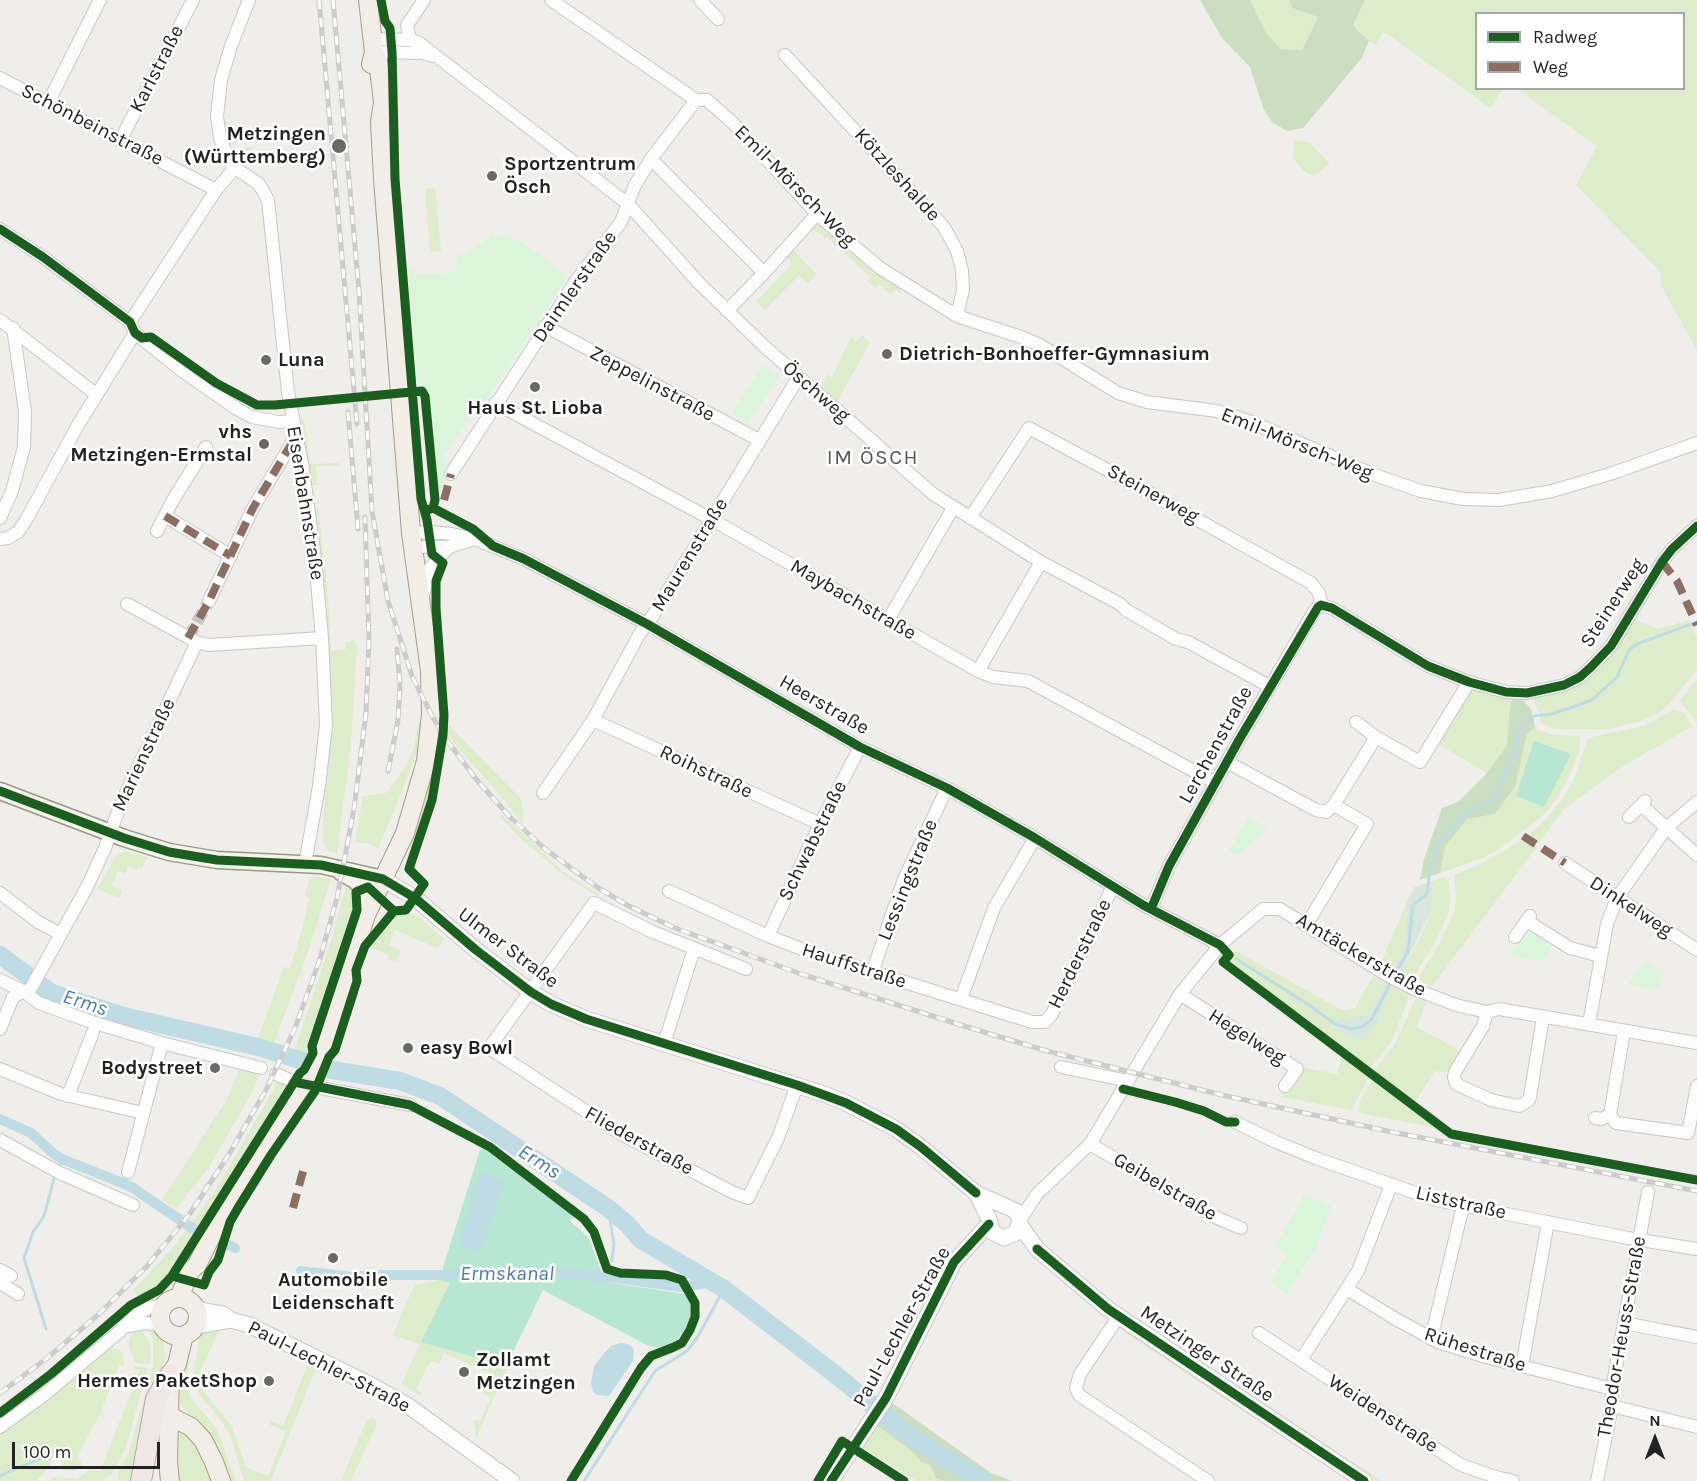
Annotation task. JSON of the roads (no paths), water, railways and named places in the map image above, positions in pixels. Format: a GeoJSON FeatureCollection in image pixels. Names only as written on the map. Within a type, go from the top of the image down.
{"type":"FeatureCollection","features":[{"type":"Feature","properties":{"kind":"highway"},"geometry":{"type":"LineString","coordinates":[[141,1481],[156,1399],[171,1374]]}},
{"type":"Feature","properties":{"kind":"main road"},"geometry":{"type":"LineString","coordinates":[[170,1481],[168,1415],[171,1374],[168,1362],[190,1271],[197,1265],[216,1225],[322,1052],[366,915],[405,833],[426,761],[431,714],[430,671],[412,540],[391,296],[380,122],[375,102],[371,61],[373,46],[368,0]]}},
{"type":"Feature","properties":{"kind":"main road","name":"Ulmer Straße"},"geometry":{"type":"LineString","coordinates":[[0,791],[158,849],[217,860],[332,867],[383,879]]}},
{"type":"Feature","properties":{"kind":"main road"},"geometry":{"type":"LineString","coordinates":[[332,867],[355,880],[360,886],[365,901],[366,915]]}},
{"type":"Feature","properties":{"kind":"main road"},"geometry":{"type":"LineString","coordinates":[[168,1415],[191,1427],[203,1440],[221,1481]]}},
{"type":"Feature","properties":{"kind":"street"},"geometry":{"type":"LineString","coordinates":[[48,103],[99,0]]}},
{"type":"Feature","properties":{"kind":"street","name":"Karlstraße"},"geometry":{"type":"LineString","coordinates":[[121,139],[193,0]]}},
{"type":"Feature","properties":{"kind":"street","name":"Eisenbahnstraße"},"geometry":{"type":"LineString","coordinates":[[249,0],[231,46],[219,89],[217,116],[220,138],[229,161],[235,168],[260,184],[268,200],[293,421],[308,496],[322,638],[326,725],[319,786],[304,864]]}},
{"type":"Feature","properties":{"kind":"street"},"geometry":{"type":"LineString","coordinates":[[373,46],[410,39],[407,25],[424,0]]}},
{"type":"Feature","properties":{"kind":"street","name":"Emil-Mörsch-Weg"},"geometry":{"type":"LineString","coordinates":[[551,0],[696,100],[706,100],[733,123],[817,214],[880,268],[957,316],[1040,345],[1118,393],[1150,403],[1217,411],[1245,419],[1382,477],[1421,491],[1462,499],[1499,500],[1552,491],[1613,473],[1697,443]]}},
{"type":"Feature","properties":{"kind":"street"},"geometry":{"type":"LineString","coordinates":[[700,0],[718,20]]}},
{"type":"Feature","properties":{"kind":"street","name":"Öschweg"},"geometry":{"type":"LineString","coordinates":[[410,39],[424,46],[628,204],[699,283],[798,378],[933,494],[1041,562],[1120,604],[1126,610],[1176,639],[1188,642],[1269,686]]}},
{"type":"Feature","properties":{"kind":"street","name":"Öschweg"},"geometry":{"type":"LineString","coordinates":[[373,46],[421,53],[437,58]]}},
{"type":"Feature","properties":{"kind":"street","name":"Kötzleshalde"},"geometry":{"type":"LineString","coordinates":[[785,55],[944,227],[957,251],[962,270],[963,290],[957,316]]}},
{"type":"Feature","properties":{"kind":"street","name":"Schönbeinstraße"},"geometry":{"type":"LineString","coordinates":[[0,78],[216,190]]}},
{"type":"Feature","properties":{"kind":"street","name":"Daimlerstraße"},"geometry":{"type":"LineString","coordinates":[[451,474],[545,326],[621,222],[635,185],[651,159],[696,100]]}},
{"type":"Feature","properties":{"kind":"street"},"geometry":{"type":"LineString","coordinates":[[651,159],[764,273]]}},
{"type":"Feature","properties":{"kind":"street"},"geometry":{"type":"LineString","coordinates":[[0,539],[8,538],[18,532],[26,520],[136,331],[182,245],[216,190],[235,168]]}},
{"type":"Feature","properties":{"kind":"street"},"geometry":{"type":"LineString","coordinates":[[728,311],[817,214]]}},
{"type":"Feature","properties":{"kind":"street"},"geometry":{"type":"LineString","coordinates":[[0,229],[43,257],[237,410],[252,417],[278,422],[293,421]]}},
{"type":"Feature","properties":{"kind":"street"},"geometry":{"type":"LineString","coordinates":[[0,320],[97,395]]}},
{"type":"Feature","properties":{"kind":"street","name":"Zeppelinstraße"},"geometry":{"type":"LineString","coordinates":[[545,326],[759,440]]}},
{"type":"Feature","properties":{"kind":"street"},"geometry":{"type":"LineString","coordinates":[[0,518],[12,491],[24,447],[25,411],[13,328]]}},
{"type":"Feature","properties":{"kind":"street","name":"Maurenstraße"},"geometry":{"type":"LineString","coordinates":[[543,793],[593,720],[640,633],[798,378]]}},
{"type":"Feature","properties":{"kind":"street","name":"Maybachstraße"},"geometry":{"type":"LineString","coordinates":[[495,403],[711,519],[978,671],[993,678],[1028,681],[1216,783]]}},
{"type":"Feature","properties":{"kind":"street","name":"Steinerweg"},"geometry":{"type":"LineString","coordinates":[[970,518],[1029,428],[1139,486],[1311,583],[1319,593],[1321,605],[1332,608],[1428,666],[1469,682],[1506,692],[1527,693],[1564,685],[1580,677],[1611,646],[1672,549],[1697,526]]}},
{"type":"Feature","properties":{"kind":"street"},"geometry":{"type":"LineString","coordinates":[[209,601],[264,488],[296,436]]}},
{"type":"Feature","properties":{"kind":"street"},"geometry":{"type":"LineString","coordinates":[[157,531],[206,447]]}},
{"type":"Feature","properties":{"kind":"street"},"geometry":{"type":"LineString","coordinates":[[888,620],[953,508]]}},
{"type":"Feature","properties":{"kind":"street"},"geometry":{"type":"LineString","coordinates":[[165,516],[231,556]]}},
{"type":"Feature","properties":{"kind":"street","name":"Heerstraße"},"geometry":{"type":"LineString","coordinates":[[412,540],[429,532],[452,534],[475,539],[524,559],[647,624],[860,747],[947,788],[1035,838],[1151,909]]}},
{"type":"Feature","properties":{"kind":"street"},"geometry":{"type":"LineString","coordinates":[[412,540],[448,547],[475,539]]}},
{"type":"Feature","properties":{"kind":"street"},"geometry":{"type":"LineString","coordinates":[[421,603],[430,568],[448,547]]}},
{"type":"Feature","properties":{"kind":"street"},"geometry":{"type":"LineString","coordinates":[[978,671],[1041,562]]}},
{"type":"Feature","properties":{"kind":"street"},"geometry":{"type":"LineString","coordinates":[[127,603],[197,642],[224,646],[322,638]]}},
{"type":"Feature","properties":{"kind":"street","name":"Lerchenstraße"},"geometry":{"type":"LineString","coordinates":[[1151,909],[1169,866],[1269,686],[1315,610],[1321,605]]}},
{"type":"Feature","properties":{"kind":"street","name":"Marienstraße"},"geometry":{"type":"LineString","coordinates":[[0,1029],[13,997],[27,990],[39,975],[96,868],[120,807],[197,642]]}},
{"type":"Feature","properties":{"kind":"street"},"geometry":{"type":"LineString","coordinates":[[1356,722],[1376,737],[1420,762],[1469,682]]}},
{"type":"Feature","properties":{"kind":"street","name":"Roihstraße"},"geometry":{"type":"LineString","coordinates":[[593,720],[820,824]]}},
{"type":"Feature","properties":{"kind":"street"},"geometry":{"type":"LineString","coordinates":[[1227,762],[1316,810],[1326,812],[1334,806],[1376,737]]}},
{"type":"Feature","properties":{"kind":"street","name":"Schwabstraße"},"geometry":{"type":"LineString","coordinates":[[768,936],[820,824],[860,747]]}},
{"type":"Feature","properties":{"kind":"street","name":"Lessingstraße"},"geometry":{"type":"LineString","coordinates":[[872,973],[904,879],[947,788]]}},
{"type":"Feature","properties":{"kind":"street"},"geometry":{"type":"LineString","coordinates":[[1589,1024],[1607,924],[1617,898],[1666,828],[1697,802]]}},
{"type":"Feature","properties":{"kind":"street"},"geometry":{"type":"LineString","coordinates":[[1629,817],[1643,803],[1666,828],[1697,855]]}},
{"type":"Feature","properties":{"kind":"street"},"geometry":{"type":"LineString","coordinates":[[1306,924],[1367,824],[1334,806]]}},
{"type":"Feature","properties":{"kind":"street"},"geometry":{"type":"LineString","coordinates":[[961,999],[994,908],[1035,838]]}},
{"type":"Feature","properties":{"kind":"street","name":"Dinkelweg"},"geometry":{"type":"LineString","coordinates":[[1564,863],[1697,950]]}},
{"type":"Feature","properties":{"kind":"street","name":"Ulmer Straße"},"geometry":{"type":"LineString","coordinates":[[383,879],[415,898],[476,950],[531,992],[570,1013],[797,1084],[846,1103],[896,1129],[921,1146],[976,1193],[1016,1211],[1020,1223]]}},
{"type":"Feature","properties":{"kind":"street","name":"Herderstraße"},"geometry":{"type":"LineString","coordinates":[[1045,1022],[1052,1014],[1113,886]]}},
{"type":"Feature","properties":{"kind":"street","name":"Hauffstraße"},"geometry":{"type":"LineString","coordinates":[[669,891],[768,936],[872,973],[1032,1022],[1045,1022]]}},
{"type":"Feature","properties":{"kind":"street"},"geometry":{"type":"LineString","coordinates":[[0,893],[38,922],[60,934]]}},
{"type":"Feature","properties":{"kind":"street"},"geometry":{"type":"LineString","coordinates":[[531,992],[594,903],[653,932],[746,969]]}},
{"type":"Feature","properties":{"kind":"street"},"geometry":{"type":"LineString","coordinates":[[1151,909],[1220,945]]}},
{"type":"Feature","properties":{"kind":"street","name":"Amtäckerstraße"},"geometry":{"type":"LineString","coordinates":[[1037,1194],[1090,1144],[1180,994],[1220,945],[1263,909],[1280,909],[1413,989],[1456,1005],[1487,1012],[1499,1009],[1697,1043]]}},
{"type":"Feature","properties":{"kind":"street"},"geometry":{"type":"LineString","coordinates":[[1515,937],[1529,918],[1570,948],[1600,956]]}},
{"type":"Feature","properties":{"kind":"street"},"geometry":{"type":"LineString","coordinates":[[664,1044],[694,949]]}},
{"type":"Feature","properties":{"kind":"street"},"geometry":{"type":"LineString","coordinates":[[0,980],[27,990],[39,1003],[96,1023],[162,1043],[261,1068]]}},
{"type":"Feature","properties":{"kind":"street","name":"Fliederstraße"},"geometry":{"type":"LineString","coordinates":[[531,992],[489,1048],[621,1134],[732,1192],[748,1198],[778,1138],[797,1084]]}},
{"type":"Feature","properties":{"kind":"street","name":"Hegelweg"},"geometry":{"type":"LineString","coordinates":[[1180,994],[1297,1069],[1285,1086]]}},
{"type":"Feature","properties":{"kind":"street"},"geometry":{"type":"LineString","coordinates":[[1487,1012],[1483,1026],[1455,1072],[1456,1084],[1491,1100],[1519,1106],[1528,1101],[1530,1097],[1543,1017]]}},
{"type":"Feature","properties":{"kind":"street"},"geometry":{"type":"LineString","coordinates":[[1610,1115],[1624,1031]]}},
{"type":"Feature","properties":{"kind":"street"},"geometry":{"type":"LineString","coordinates":[[68,1096],[93,1032]]}},
{"type":"Feature","properties":{"kind":"street"},"geometry":{"type":"LineString","coordinates":[[128,1172],[162,1043]]}},
{"type":"Feature","properties":{"kind":"street"},"geometry":{"type":"LineString","coordinates":[[1061,1067],[1128,1081]]}},
{"type":"Feature","properties":{"kind":"street"},"geometry":{"type":"LineString","coordinates":[[0,1069],[68,1096],[143,1113]]}},
{"type":"Feature","properties":{"kind":"street"},"geometry":{"type":"LineString","coordinates":[[276,1074],[410,1105]]}},
{"type":"Feature","properties":{"kind":"street"},"geometry":{"type":"LineString","coordinates":[[1610,1115],[1616,1122],[1688,1133],[1697,1086]]}},
{"type":"Feature","properties":{"kind":"street"},"geometry":{"type":"LineString","coordinates":[[1595,1118],[1601,1119],[1610,1115]]}},
{"type":"Feature","properties":{"kind":"street","name":"Liststraße"},"geometry":{"type":"LineString","coordinates":[[1235,1122],[1276,1142],[1436,1200],[1697,1249]]}},
{"type":"Feature","properties":{"kind":"street"},"geometry":{"type":"LineString","coordinates":[[0,1140],[56,1171],[133,1205]]}},
{"type":"Feature","properties":{"kind":"street","name":"Geibelstraße"},"geometry":{"type":"LineString","coordinates":[[1090,1144],[1215,1217],[1241,1227]]}},
{"type":"Feature","properties":{"kind":"street"},"geometry":{"type":"LineString","coordinates":[[1301,1360],[1358,1271],[1392,1185]]}},
{"type":"Feature","properties":{"kind":"street","name":"Theodor-Heuss-Straße"},"geometry":{"type":"LineString","coordinates":[[1599,1481],[1612,1389],[1647,1192]]}},
{"type":"Feature","properties":{"kind":"street","name":"Ulmer Straße"},"geometry":{"type":"LineString","coordinates":[[976,1193],[992,1232],[1004,1237]]}},
{"type":"Feature","properties":{"kind":"street"},"geometry":{"type":"LineString","coordinates":[[989,1221],[994,1211],[1037,1194]]}},
{"type":"Feature","properties":{"kind":"street"},"geometry":{"type":"LineString","coordinates":[[1004,1237],[1016,1233],[1037,1194]]}},
{"type":"Feature","properties":{"kind":"street"},"geometry":{"type":"LineString","coordinates":[[1431,1339],[1463,1206]]}},
{"type":"Feature","properties":{"kind":"street","name":"Paul-Lechler-Straße"},"geometry":{"type":"LineString","coordinates":[[831,1481],[886,1398],[954,1262],[989,1221]]}},
{"type":"Feature","properties":{"kind":"street"},"geometry":{"type":"LineString","coordinates":[[1522,1366],[1548,1222]]}},
{"type":"Feature","properties":{"kind":"street","name":"Metzinger Straße"},"geometry":{"type":"LineString","coordinates":[[1020,1223],[1037,1249],[1100,1303],[1364,1481]]}},
{"type":"Feature","properties":{"kind":"street","name":"Paul-Lechler-Straße"},"geometry":{"type":"LineString","coordinates":[[967,1248],[1004,1237]]}},
{"type":"Feature","properties":{"kind":"street","name":"Metzinger Straße"},"geometry":{"type":"LineString","coordinates":[[1004,1237],[1037,1249]]}},
{"type":"Feature","properties":{"kind":"street"},"geometry":{"type":"LineString","coordinates":[[0,1283],[18,1294]]}},
{"type":"Feature","properties":{"kind":"street","name":"Rühestraße"},"geometry":{"type":"LineString","coordinates":[[1347,1289],[1431,1339],[1612,1389]]}},
{"type":"Feature","properties":{"kind":"street"},"geometry":{"type":"LineString","coordinates":[[0,1427],[44,1395],[136,1314],[149,1308],[180,1317]]}},
{"type":"Feature","properties":{"kind":"street"},"geometry":{"type":"LineString","coordinates":[[1119,1316],[1080,1374],[1076,1388],[1079,1395],[1208,1481]]}},
{"type":"Feature","properties":{"kind":"street"},"geometry":{"type":"LineString","coordinates":[[123,1327],[180,1317]]}},
{"type":"Feature","properties":{"kind":"street","name":"Paul-Lechler-Straße"},"geometry":{"type":"LineString","coordinates":[[180,1317],[231,1320],[249,1325],[286,1343],[407,1405],[512,1481]]}},
{"type":"Feature","properties":{"kind":"street"},"geometry":{"type":"LineString","coordinates":[[1624,1323],[1697,1336]]}},
{"type":"Feature","properties":{"kind":"street","name":"Weidenstraße"},"geometry":{"type":"LineString","coordinates":[[1259,1333],[1461,1466],[1496,1478],[1513,1481]]}},
{"type":"Feature","properties":{"kind":"street"},"geometry":{"type":"LineString","coordinates":[[1611,1407],[1697,1427]]}},
{"type":"Feature","properties":{"kind":"water"},"geometry":{"type":"Polygon","coordinates":[[[480,1172],[504,1180],[481,1252],[459,1245],[480,1172]]]}},
{"type":"Feature","properties":{"kind":"water"},"geometry":{"type":"Polygon","coordinates":[[[621,1343],[633,1348],[633,1361],[609,1396],[597,1395],[593,1392],[591,1383],[594,1366],[611,1346],[621,1343]]]}},
{"type":"Feature","properties":{"kind":"waterway"},"geometry":{"type":"LineString","coordinates":[[1395,974],[1408,951],[1413,905],[1427,894],[1438,841],[1466,814],[1495,798],[1514,752],[1522,725],[1534,716],[1552,714],[1592,700],[1617,677],[1629,650],[1637,644],[1697,622]]}},
{"type":"Feature","properties":{"kind":"waterway","name":"Erms"},"geometry":{"type":"LineString","coordinates":[[0,955],[52,993],[124,1016],[258,1047],[332,1070],[400,1081],[440,1096],[608,1208],[641,1240],[724,1289],[836,1375],[911,1437],[983,1481]]}},
{"type":"Feature","properties":{"kind":"waterway"},"geometry":{"type":"LineString","coordinates":[[1236,959],[1335,1024],[1352,1029],[1362,1027],[1372,1019],[1392,980]]}},
{"type":"Feature","properties":{"kind":"waterway","name":"Ermskanal"},"geometry":{"type":"LineString","coordinates":[[0,1119],[31,1133],[62,1159],[130,1186],[192,1228],[235,1248]]}},
{"type":"Feature","properties":{"kind":"waterway"},"geometry":{"type":"LineString","coordinates":[[58,1169],[62,1159]]}},
{"type":"Feature","properties":{"kind":"waterway"},"geometry":{"type":"LineString","coordinates":[[46,1329],[24,1258],[33,1232],[44,1216],[55,1175]]}},
{"type":"Feature","properties":{"kind":"waterway"},"geometry":{"type":"LineString","coordinates":[[608,1208],[614,1244],[612,1261]]}},
{"type":"Feature","properties":{"kind":"waterway","name":"Ermskanal"},"geometry":{"type":"LineString","coordinates":[[301,1271],[352,1277],[533,1271],[682,1287],[713,1282]]}},
{"type":"Feature","properties":{"kind":"waterway"},"geometry":{"type":"LineString","coordinates":[[584,1481],[655,1371],[687,1351],[697,1338],[724,1289]]}},
{"type":"Feature","properties":{"kind":"waterway"},"geometry":{"type":"LineString","coordinates":[[0,1476],[48,1455]]}},
{"type":"Feature","properties":{"kind":"tunnel"},"geometry":{"type":"LineString","coordinates":[[188,638],[209,601]]}},
{"type":"Feature","properties":{"kind":"railway"},"geometry":{"type":"LineString","coordinates":[[319,0],[357,424]]}},
{"type":"Feature","properties":{"kind":"railway"},"geometry":{"type":"LineString","coordinates":[[333,0],[359,291],[372,511],[388,601],[412,676],[443,735],[476,779],[509,816],[545,849],[597,887],[627,905],[675,928],[801,974],[1047,1051],[1222,1095],[1392,1132],[1697,1191]]}},
{"type":"Feature","properties":{"kind":"railway"},"geometry":{"type":"LineString","coordinates":[[348,412],[358,529]]}},
{"type":"Feature","properties":{"kind":"railway"},"geometry":{"type":"LineString","coordinates":[[0,1393],[46,1359],[99,1314],[147,1266],[189,1215],[228,1156],[266,1090],[295,1028],[320,959],[337,898],[354,809],[366,713],[369,640],[365,517]]}},
{"type":"Feature","properties":{"kind":"railway"},"geometry":{"type":"LineString","coordinates":[[388,771],[398,720],[400,685],[397,649]]}},
{"type":"Feature","properties":{"kind":"place","name":"Metzingen (Württemberg)"},"geometry":{"type":"Point","coordinates":[339,146]}},
{"type":"Feature","properties":{"kind":"place","name":"Sportzentrum Ösch"},"geometry":{"type":"Point","coordinates":[492,176]}},
{"type":"Feature","properties":{"kind":"place","name":"Dietrich-Bonhoeffer-Gymnasium"},"geometry":{"type":"Point","coordinates":[887,354]}},
{"type":"Feature","properties":{"kind":"place","name":"Luna"},"geometry":{"type":"Point","coordinates":[266,360]}},
{"type":"Feature","properties":{"kind":"place","name":"Haus St. Lioba"},"geometry":{"type":"Point","coordinates":[535,387]}},
{"type":"Feature","properties":{"kind":"place","name":"vhs Metzingen-Ermstal"},"geometry":{"type":"Point","coordinates":[264,444]}},
{"type":"Feature","properties":{"kind":"place","name":"easy Bowl"},"geometry":{"type":"Point","coordinates":[408,1048]}},
{"type":"Feature","properties":{"kind":"place","name":"Bodystreet"},"geometry":{"type":"Point","coordinates":[215,1068]}},
{"type":"Feature","properties":{"kind":"place","name":"Automobile Leidenschaft"},"geometry":{"type":"Point","coordinates":[333,1258]}},
{"type":"Feature","properties":{"kind":"place","name":"Zollamt Metzingen"},"geometry":{"type":"Point","coordinates":[464,1372]}},
{"type":"Feature","properties":{"kind":"place","name":"Hermes PaketShop"},"geometry":{"type":"Point","coordinates":[269,1381]}},
{"type":"Feature","properties":{"kind":"district","name":"IM ÖSCH"},"geometry":{"type":"Point","coordinates":[873,458]}}]}
